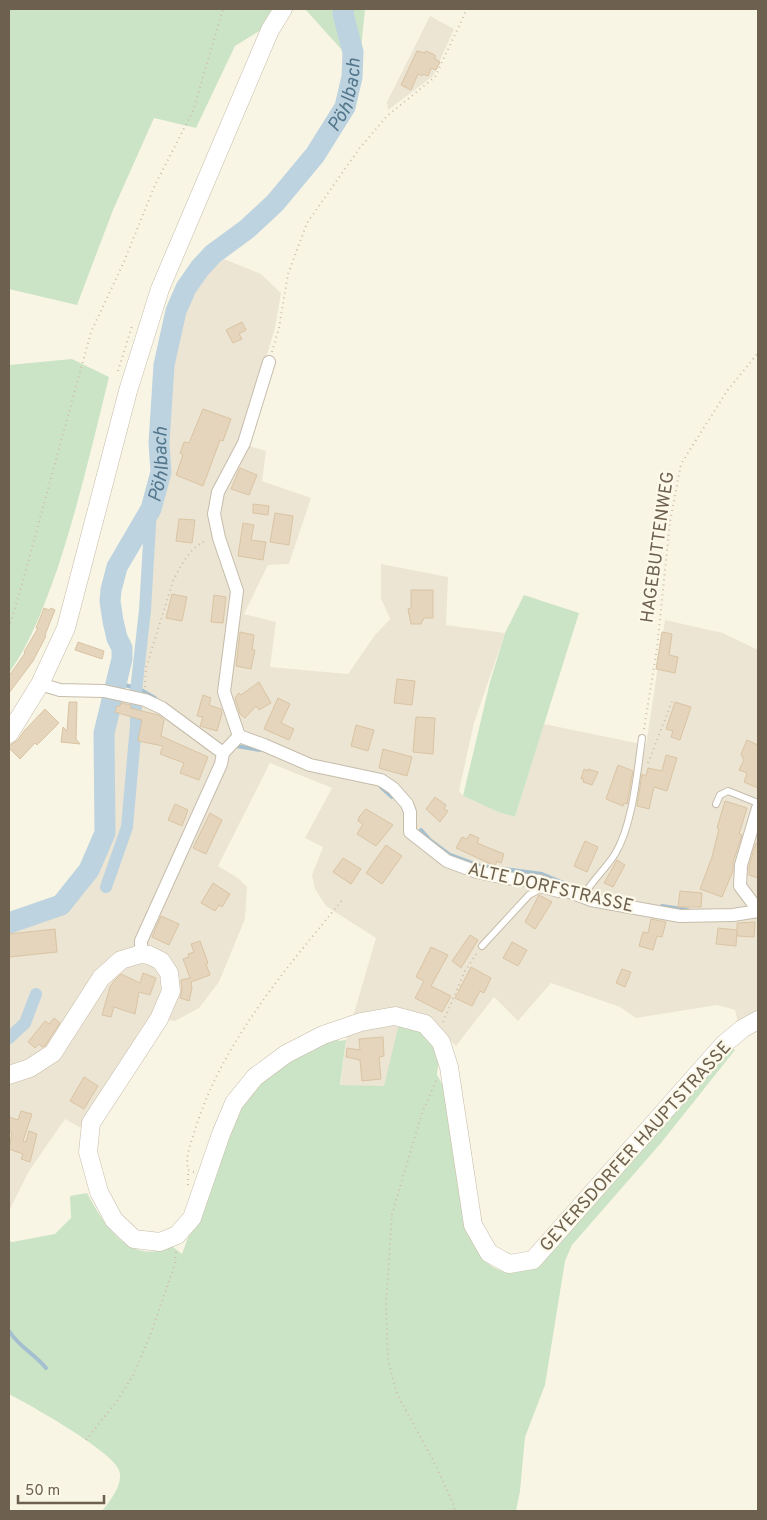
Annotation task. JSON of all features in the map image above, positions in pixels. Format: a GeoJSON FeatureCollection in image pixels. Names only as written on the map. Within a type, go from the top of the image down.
{"type":"FeatureCollection","features":[{"type":"Feature","properties":{"kind":"main road"},"geometry":{"type":"LineString","coordinates":[[9,734],[40,684],[66,628],[128,391],[160,289],[270,30],[283,9]]}},
{"type":"Feature","properties":{"kind":"main road"},"geometry":{"type":"LineString","coordinates":[[9,1076],[30,1068],[53,1053],[101,978],[121,960],[141,954],[150,955],[162,962],[170,973],[171,991],[160,1019],[91,1123],[88,1152],[99,1192],[114,1220],[127,1233],[134,1239],[160,1242],[177,1235]]}},
{"type":"Feature","properties":{"kind":"main road","name":"GEYERSDORFER HAUPTSTRASSE"},"geometry":{"type":"LineString","coordinates":[[177,1235],[192,1218],[221,1134],[234,1103],[256,1077],[286,1054],[323,1035],[361,1022],[395,1016],[425,1024],[441,1042],[449,1067],[473,1225],[489,1253],[509,1264],[533,1260],[723,1045],[742,1029],[758,1020]]}},
{"type":"Feature","properties":{"kind":"street"},"geometry":{"type":"LineString","coordinates":[[141,954],[141,941],[221,764],[223,753],[239,736],[224,692],[237,591],[219,538],[214,514],[218,492],[244,443],[269,362]]}},
{"type":"Feature","properties":{"kind":"street"},"geometry":{"type":"LineString","coordinates":[[40,684],[60,690],[143,694],[223,753]]}},
{"type":"Feature","properties":{"kind":"street","name":"ALTE DORFSTRASSE"},"geometry":{"type":"LineString","coordinates":[[239,736],[264,744],[310,765],[381,780],[393,788],[407,804],[410,812],[410,832],[447,861],[477,872],[506,878],[540,881],[591,900],[680,916],[733,915],[758,910],[740,886],[742,865],[758,808]]}},
{"type":"Feature","properties":{"kind":"lane"},"geometry":{"type":"LineString","coordinates":[[482,946],[528,895],[540,889],[562,895],[580,895],[598,876],[615,853],[625,830],[642,738]]}},
{"type":"Feature","properties":{"kind":"lane"},"geometry":{"type":"LineString","coordinates":[[716,804],[720,795],[728,791],[758,803]]}},
{"type":"Feature","properties":{"kind":"path"},"geometry":{"type":"LineString","coordinates":[[9,628],[91,332],[123,264],[155,185],[193,111],[223,9]]}},
{"type":"Feature","properties":{"kind":"path"},"geometry":{"type":"LineString","coordinates":[[269,362],[279,328],[288,274],[307,222],[359,149],[387,116],[435,77],[467,9]]}},
{"type":"Feature","properties":{"kind":"path","name":"HAGEBUTTENWEG"},"geometry":{"type":"LineString","coordinates":[[642,738],[657,648],[670,522],[681,464],[727,391],[758,353]]}},
{"type":"Feature","properties":{"kind":"path"},"geometry":{"type":"LineString","coordinates":[[143,694],[146,668],[173,581],[196,546],[212,538],[219,538]]}},
{"type":"Feature","properties":{"kind":"path"},"geometry":{"type":"LineString","coordinates":[[647,766],[673,699]]}},
{"type":"Feature","properties":{"kind":"path"},"geometry":{"type":"LineString","coordinates":[[208,1170],[196,1172],[188,1170],[186,1160],[211,1086],[229,1053],[277,980],[343,898]]}},
{"type":"Feature","properties":{"kind":"path"},"geometry":{"type":"LineString","coordinates":[[443,1022],[464,971],[482,946]]}},
{"type":"Feature","properties":{"kind":"path"},"geometry":{"type":"LineString","coordinates":[[437,1075],[436,1082],[422,1113],[392,1214],[386,1304],[388,1360],[397,1394],[433,1460],[455,1511]]}},
{"type":"Feature","properties":{"kind":"path"},"geometry":{"type":"LineString","coordinates":[[86,1440],[117,1401],[134,1374],[151,1333],[175,1264],[177,1235]]}},
{"type":"Feature","properties":{"kind":"shaded area"},"geometry":{"type":"Polygon","coordinates":[[[430,16],[454,29],[433,76],[388,110],[387,102],[430,16]]]}},
{"type":"Feature","properties":{"kind":"shaded area"},"geometry":{"type":"Polygon","coordinates":[[[224,259],[261,274],[281,293],[275,328],[240,443],[266,451],[262,481],[311,498],[289,564],[268,565],[244,614],[276,622],[270,667],[348,674],[375,635],[390,619],[381,598],[381,564],[448,577],[446,625],[505,633],[474,723],[459,791],[463,796],[498,812],[515,817],[544,724],[646,745],[665,620],[723,633],[758,650],[758,1013],[738,1022],[735,1010],[717,1005],[636,1018],[620,1007],[551,983],[518,1021],[494,997],[456,1046],[435,1025],[385,1086],[339,1097],[346,1040],[376,938],[326,906],[315,889],[312,875],[323,847],[305,838],[332,788],[270,763],[218,866],[238,878],[247,887],[245,919],[219,982],[199,1008],[175,1021],[151,1018],[81,1128],[65,1119],[29,1171],[9,1211],[9,929],[26,926],[58,911],[75,897],[91,877],[106,843],[110,824],[109,737],[115,699],[140,703],[151,588],[153,523],[167,483],[171,370],[179,334],[191,298],[207,272],[224,259]]]}},
{"type":"Feature","properties":{"kind":"green space"},"geometry":{"type":"Polygon","coordinates":[[[9,9],[295,9],[235,46],[196,128],[154,118],[113,210],[77,305],[9,289],[9,9]]]}},
{"type":"Feature","properties":{"kind":"green space"},"geometry":{"type":"Polygon","coordinates":[[[305,9],[365,9],[359,69],[305,9]]]}},
{"type":"Feature","properties":{"kind":"green space"},"geometry":{"type":"Polygon","coordinates":[[[72,359],[109,377],[91,450],[57,570],[30,636],[9,673],[9,365],[72,359]]]}},
{"type":"Feature","properties":{"kind":"green space"},"geometry":{"type":"Polygon","coordinates":[[[524,595],[579,613],[515,817],[498,812],[463,796],[490,682],[505,633],[524,595]]]}},
{"type":"Feature","properties":{"kind":"green space"},"geometry":{"type":"Polygon","coordinates":[[[399,1024],[412,1027],[424,1033],[437,1048],[439,1057],[437,1075],[444,1087],[468,1229],[473,1243],[490,1265],[509,1272],[525,1270],[545,1259],[730,1046],[735,1050],[661,1143],[572,1245],[565,1261],[545,1385],[525,1437],[520,1491],[516,1511],[102,1511],[120,1481],[119,1470],[113,1462],[69,1429],[9,1394],[9,1241],[55,1234],[71,1218],[70,1196],[87,1193],[110,1229],[131,1247],[143,1251],[157,1251],[172,1246],[182,1254],[224,1139],[245,1100],[272,1071],[334,1036],[339,1041],[346,1040],[340,1085],[384,1086],[399,1024]]]}},
{"type":"Feature","properties":{"kind":"building"},"geometry":{"type":"Polygon","coordinates":[[[417,51],[425,53],[426,51],[435,55],[435,59],[440,62],[436,70],[431,68],[428,76],[418,74],[411,90],[401,85],[417,51]]]}},
{"type":"Feature","properties":{"kind":"building"},"geometry":{"type":"Polygon","coordinates":[[[242,322],[246,330],[239,334],[242,339],[233,343],[226,330],[242,322]]]}},
{"type":"Feature","properties":{"kind":"building"},"geometry":{"type":"Polygon","coordinates":[[[203,409],[231,419],[223,441],[220,440],[203,486],[176,475],[183,455],[180,453],[184,442],[189,443],[203,409]]]}},
{"type":"Feature","properties":{"kind":"building"},"geometry":{"type":"Polygon","coordinates":[[[240,468],[257,475],[249,495],[231,489],[240,468]]]}},
{"type":"Feature","properties":{"kind":"building"},"geometry":{"type":"Polygon","coordinates":[[[253,504],[269,506],[268,515],[253,513],[253,504]]]}},
{"type":"Feature","properties":{"kind":"building"},"geometry":{"type":"Polygon","coordinates":[[[275,513],[293,516],[289,545],[270,542],[275,513]]]}},
{"type":"Feature","properties":{"kind":"building"},"geometry":{"type":"Polygon","coordinates":[[[179,519],[195,520],[192,543],[176,541],[179,519]]]}},
{"type":"Feature","properties":{"kind":"building"},"geometry":{"type":"Polygon","coordinates":[[[243,523],[254,525],[251,540],[266,542],[263,560],[238,556],[243,523]]]}},
{"type":"Feature","properties":{"kind":"building"},"geometry":{"type":"Polygon","coordinates":[[[411,590],[433,590],[433,618],[424,618],[421,624],[411,624],[408,609],[411,608],[411,590]]]}},
{"type":"Feature","properties":{"kind":"building"},"geometry":{"type":"Polygon","coordinates":[[[172,594],[187,597],[182,621],[166,618],[172,594]]]}},
{"type":"Feature","properties":{"kind":"building"},"geometry":{"type":"Polygon","coordinates":[[[214,595],[226,597],[223,623],[211,622],[214,595]]]}},
{"type":"Feature","properties":{"kind":"building"},"geometry":{"type":"Polygon","coordinates":[[[44,608],[55,610],[46,636],[33,661],[9,693],[9,676],[25,653],[38,628],[36,628],[44,608]]]}},
{"type":"Feature","properties":{"kind":"building"},"geometry":{"type":"Polygon","coordinates":[[[240,632],[254,635],[252,650],[255,650],[251,669],[236,666],[240,632]]]}},
{"type":"Feature","properties":{"kind":"building"},"geometry":{"type":"Polygon","coordinates":[[[662,632],[672,634],[669,655],[678,657],[675,673],[656,669],[662,632]]]}},
{"type":"Feature","properties":{"kind":"building"},"geometry":{"type":"Polygon","coordinates":[[[78,642],[104,651],[102,659],[75,650],[78,642]]]}},
{"type":"Feature","properties":{"kind":"building"},"geometry":{"type":"Polygon","coordinates":[[[397,679],[415,681],[412,705],[394,703],[397,679]]]}},
{"type":"Feature","properties":{"kind":"building"},"geometry":{"type":"Polygon","coordinates":[[[259,682],[271,703],[259,710],[256,706],[245,718],[240,714],[235,698],[239,693],[241,695],[259,682]]]}},
{"type":"Feature","properties":{"kind":"building"},"geometry":{"type":"Polygon","coordinates":[[[203,695],[211,698],[209,705],[221,709],[222,713],[217,731],[200,726],[203,717],[197,716],[203,695]]]}},
{"type":"Feature","properties":{"kind":"building"},"geometry":{"type":"Polygon","coordinates":[[[278,698],[290,704],[281,723],[294,729],[289,740],[264,729],[278,698]]]}},
{"type":"Feature","properties":{"kind":"building"},"geometry":{"type":"Polygon","coordinates":[[[69,702],[77,702],[76,739],[80,744],[61,742],[63,727],[67,731],[69,702]]]}},
{"type":"Feature","properties":{"kind":"building"},"geometry":{"type":"Polygon","coordinates":[[[675,702],[691,707],[680,740],[671,737],[673,731],[666,729],[675,702]]]}},
{"type":"Feature","properties":{"kind":"building"},"geometry":{"type":"Polygon","coordinates":[[[121,703],[131,705],[130,708],[158,715],[164,720],[161,736],[208,757],[199,780],[180,773],[184,763],[160,754],[163,746],[138,741],[142,720],[115,712],[117,706],[120,706],[121,703]]]}},
{"type":"Feature","properties":{"kind":"building"},"geometry":{"type":"Polygon","coordinates":[[[45,709],[59,723],[37,745],[35,743],[20,759],[9,746],[18,740],[45,709]]]}},
{"type":"Feature","properties":{"kind":"building"},"geometry":{"type":"Polygon","coordinates":[[[416,717],[435,718],[433,754],[413,752],[416,717]]]}},
{"type":"Feature","properties":{"kind":"building"},"geometry":{"type":"Polygon","coordinates":[[[356,725],[374,730],[368,751],[351,746],[356,725]]]}},
{"type":"Feature","properties":{"kind":"building"},"geometry":{"type":"Polygon","coordinates":[[[747,740],[758,745],[758,788],[744,782],[747,773],[739,770],[744,760],[741,754],[747,740]]]}},
{"type":"Feature","properties":{"kind":"building"},"geometry":{"type":"Polygon","coordinates":[[[383,749],[412,757],[407,776],[379,768],[383,749]]]}},
{"type":"Feature","properties":{"kind":"building"},"geometry":{"type":"Polygon","coordinates":[[[666,755],[677,758],[667,791],[654,787],[649,809],[637,806],[642,774],[646,776],[648,768],[662,771],[666,755]]]}},
{"type":"Feature","properties":{"kind":"building"},"geometry":{"type":"Polygon","coordinates":[[[618,765],[633,771],[627,804],[624,803],[623,806],[606,799],[618,765]]]}},
{"type":"Feature","properties":{"kind":"building"},"geometry":{"type":"Polygon","coordinates":[[[584,769],[598,772],[592,785],[583,782],[584,779],[581,779],[584,769]]]}},
{"type":"Feature","properties":{"kind":"building"},"geometry":{"type":"Polygon","coordinates":[[[435,797],[446,805],[444,809],[448,811],[440,822],[426,809],[435,797]]]}},
{"type":"Feature","properties":{"kind":"building"},"geometry":{"type":"Polygon","coordinates":[[[725,801],[747,808],[739,834],[742,835],[733,863],[733,871],[722,897],[700,889],[712,857],[719,829],[717,828],[725,801]]]}},
{"type":"Feature","properties":{"kind":"building"},"geometry":{"type":"Polygon","coordinates":[[[175,804],[188,810],[182,826],[168,820],[175,804]]]}},
{"type":"Feature","properties":{"kind":"building"},"geometry":{"type":"Polygon","coordinates":[[[366,809],[393,825],[376,846],[357,834],[363,824],[358,821],[359,817],[366,809]]]}},
{"type":"Feature","properties":{"kind":"building"},"geometry":{"type":"Polygon","coordinates":[[[210,813],[222,820],[206,854],[193,848],[210,813]]]}},
{"type":"Feature","properties":{"kind":"building"},"geometry":{"type":"Polygon","coordinates":[[[470,834],[479,838],[477,843],[504,854],[501,863],[497,861],[495,866],[456,848],[462,837],[467,839],[470,834]]]}},
{"type":"Feature","properties":{"kind":"building"},"geometry":{"type":"Polygon","coordinates":[[[585,841],[598,847],[587,872],[574,866],[585,841]]]}},
{"type":"Feature","properties":{"kind":"building"},"geometry":{"type":"Polygon","coordinates":[[[756,843],[758,844],[758,878],[749,875],[749,866],[756,843]]]}},
{"type":"Feature","properties":{"kind":"building"},"geometry":{"type":"Polygon","coordinates":[[[386,845],[402,856],[382,884],[366,873],[386,845]]]}},
{"type":"Feature","properties":{"kind":"building"},"geometry":{"type":"Polygon","coordinates":[[[343,858],[361,869],[351,884],[333,872],[343,858]]]}},
{"type":"Feature","properties":{"kind":"building"},"geometry":{"type":"Polygon","coordinates":[[[617,860],[625,865],[613,887],[604,883],[617,860]]]}},
{"type":"Feature","properties":{"kind":"building"},"geometry":{"type":"Polygon","coordinates":[[[213,883],[230,894],[222,907],[219,905],[215,911],[201,903],[213,883]]]}},
{"type":"Feature","properties":{"kind":"building"},"geometry":{"type":"Polygon","coordinates":[[[680,891],[702,893],[701,907],[678,907],[680,891]]]}},
{"type":"Feature","properties":{"kind":"building"},"geometry":{"type":"Polygon","coordinates":[[[539,895],[552,902],[535,929],[525,922],[539,895]]]}},
{"type":"Feature","properties":{"kind":"building"},"geometry":{"type":"Polygon","coordinates":[[[161,916],[179,924],[169,945],[152,937],[161,916]]]}},
{"type":"Feature","properties":{"kind":"building"},"geometry":{"type":"Polygon","coordinates":[[[651,919],[666,922],[662,937],[657,936],[653,950],[639,946],[643,932],[648,933],[651,919]]]}},
{"type":"Feature","properties":{"kind":"building"},"geometry":{"type":"Polygon","coordinates":[[[755,922],[754,937],[737,936],[737,931],[736,946],[716,944],[718,928],[737,930],[737,923],[755,922]]]}},
{"type":"Feature","properties":{"kind":"building"},"geometry":{"type":"Polygon","coordinates":[[[55,929],[57,952],[9,957],[9,934],[55,929]]]}},
{"type":"Feature","properties":{"kind":"building"},"geometry":{"type":"Polygon","coordinates":[[[470,935],[478,940],[461,968],[452,961],[470,935]]]}},
{"type":"Feature","properties":{"kind":"building"},"geometry":{"type":"Polygon","coordinates":[[[200,941],[210,975],[191,982],[192,988],[189,1001],[180,998],[182,990],[181,980],[190,978],[183,959],[189,957],[188,954],[194,952],[191,944],[200,941]]]}},
{"type":"Feature","properties":{"kind":"building"},"geometry":{"type":"Polygon","coordinates":[[[512,942],[527,950],[518,966],[503,958],[512,942]]]}},
{"type":"Feature","properties":{"kind":"building"},"geometry":{"type":"Polygon","coordinates":[[[431,947],[448,955],[431,986],[451,996],[442,1012],[415,998],[424,981],[416,977],[431,947]]]}},
{"type":"Feature","properties":{"kind":"building"},"geometry":{"type":"Polygon","coordinates":[[[471,967],[491,978],[484,993],[480,991],[472,1006],[455,998],[471,967]]]}},
{"type":"Feature","properties":{"kind":"building"},"geometry":{"type":"Polygon","coordinates":[[[622,969],[631,972],[625,987],[616,983],[622,969]]]}},
{"type":"Feature","properties":{"kind":"building"},"geometry":{"type":"Polygon","coordinates":[[[143,973],[156,978],[150,995],[139,992],[135,1014],[114,1007],[111,1017],[102,1015],[110,987],[114,981],[121,974],[140,983],[143,973]]]}},
{"type":"Feature","properties":{"kind":"building"},"geometry":{"type":"Polygon","coordinates":[[[54,1018],[60,1023],[45,1046],[42,1047],[39,1044],[35,1048],[28,1042],[45,1021],[49,1024],[54,1018]]]}},
{"type":"Feature","properties":{"kind":"building"},"geometry":{"type":"Polygon","coordinates":[[[383,1037],[384,1056],[379,1057],[381,1079],[362,1081],[360,1060],[346,1057],[347,1048],[360,1050],[359,1039],[383,1037]]]}},
{"type":"Feature","properties":{"kind":"building"},"geometry":{"type":"Polygon","coordinates":[[[84,1077],[98,1086],[84,1109],[70,1101],[84,1077]]]}},
{"type":"Feature","properties":{"kind":"building"},"geometry":{"type":"Polygon","coordinates":[[[21,1111],[32,1114],[23,1141],[26,1142],[29,1131],[37,1134],[30,1162],[21,1159],[23,1154],[9,1149],[12,1133],[9,1131],[9,1117],[18,1120],[21,1111]]]}},
{"type":"Feature","properties":{"kind":"waterway","name":"Pöhlbach"},"geometry":{"type":"LineString","coordinates":[[9,923],[61,905],[89,870],[105,833],[104,733],[122,659],[122,648],[117,638],[113,621],[110,601],[111,590],[117,567],[151,509],[161,472],[159,443],[164,365],[176,311],[186,288],[200,268],[213,254],[247,229],[275,203],[315,155],[345,107],[352,77],[353,52],[343,14],[344,9]]}},
{"type":"Feature","properties":{"kind":"waterway"},"geometry":{"type":"LineString","coordinates":[[106,887],[127,827],[136,725],[136,691],[145,610],[151,509]]}},
{"type":"Feature","properties":{"kind":"waterway"},"geometry":{"type":"LineString","coordinates":[[116,682],[141,690],[155,698]]}},
{"type":"Feature","properties":{"kind":"waterway"},"geometry":{"type":"LineString","coordinates":[[236,746],[260,750]]}},
{"type":"Feature","properties":{"kind":"waterway"},"geometry":{"type":"LineString","coordinates":[[381,787],[392,797]]}},
{"type":"Feature","properties":{"kind":"waterway"},"geometry":{"type":"LineString","coordinates":[[421,830],[430,840],[450,855],[480,866],[542,874],[573,887]]}},
{"type":"Feature","properties":{"kind":"waterway"},"geometry":{"type":"LineString","coordinates":[[662,906],[688,910]]}},
{"type":"Feature","properties":{"kind":"waterway"},"geometry":{"type":"LineString","coordinates":[[9,1038],[25,1023],[36,994]]}},
{"type":"Feature","properties":{"kind":"waterway"},"geometry":{"type":"LineString","coordinates":[[9,1331],[46,1368]]}}]}
